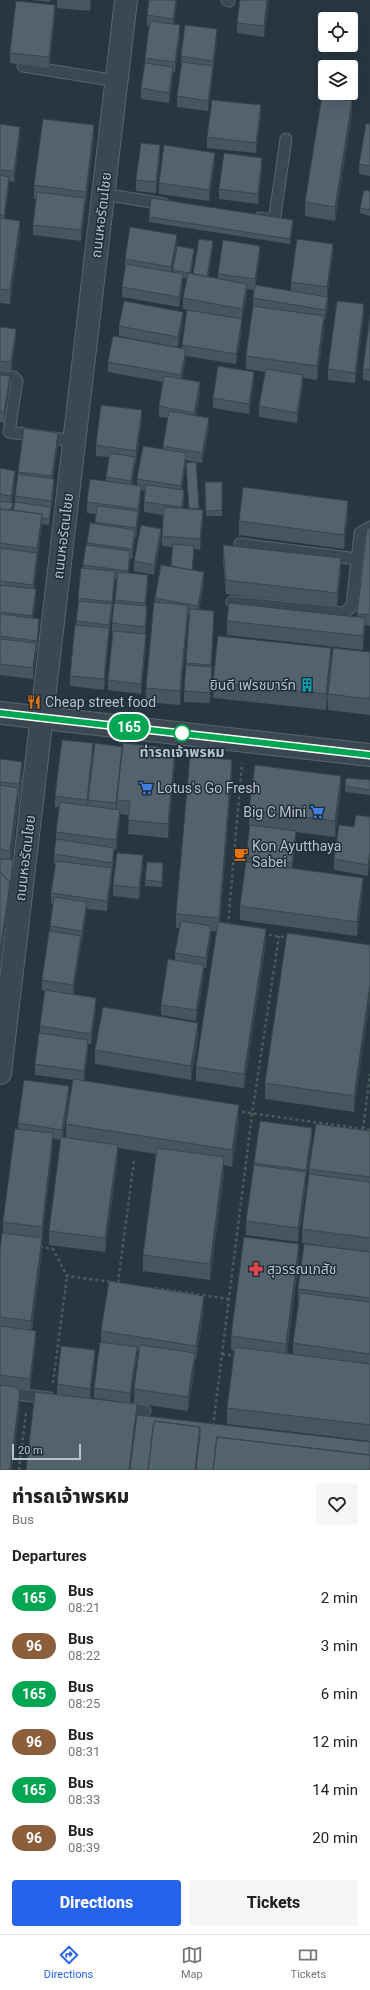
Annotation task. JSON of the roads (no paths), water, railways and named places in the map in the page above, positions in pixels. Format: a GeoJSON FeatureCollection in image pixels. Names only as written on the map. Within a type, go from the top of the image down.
{"type":"FeatureCollection","features":[{"type":"Feature","properties":{"kind":"street","name":"ถนนหอรัตนไชย"},"geometry":{"type":"LineString","coordinates":[[0,1068],[2,1039],[42,718],[126,0]]}},
{"type":"Feature","properties":{"kind":"street"},"geometry":{"type":"LineString","coordinates":[[0,713],[370,755]]}},
{"type":"Feature","properties":{"kind":"lane"},"geometry":{"type":"LineString","coordinates":[[23,66],[117,81]]}},
{"type":"Feature","properties":{"kind":"lane"},"geometry":{"type":"LineString","coordinates":[[247,216],[270,220],[275,215],[286,140]]}},
{"type":"Feature","properties":{"kind":"lane"},"geometry":{"type":"LineString","coordinates":[[103,194],[172,205]]}},
{"type":"Feature","properties":{"kind":"lane"},"geometry":{"type":"LineString","coordinates":[[0,376],[14,377],[17,381],[9,432],[74,442]]}},
{"type":"Feature","properties":{"kind":"lane"},"geometry":{"type":"LineString","coordinates":[[232,602],[344,613],[352,606],[360,533],[370,527]]}},
{"type":"Feature","properties":{"kind":"lane"},"geometry":{"type":"LineString","coordinates":[[240,544],[357,559]]}},
{"type":"Feature","properties":{"kind":"lane"},"geometry":{"type":"LineString","coordinates":[[0,1392],[55,1399]]}},
{"type":"Feature","properties":{"kind":"lane"},"geometry":{"type":"LineString","coordinates":[[114,1406],[145,1411]]}},
{"type":"Feature","properties":{"kind":"place","name":"ยินดี เฟรชมาร์ท"},"geometry":{"type":"Point","coordinates":[307,685]}},
{"type":"Feature","properties":{"kind":"place","name":"Cheap street food"},"geometry":{"type":"Point","coordinates":[34,702]}},
{"type":"Feature","properties":{"kind":"place","name":"ท่ารถเจ้าพรหม"},"geometry":{"type":"Point","coordinates":[182,733]}},
{"type":"Feature","properties":{"kind":"place","name":"Lotus's Go Fresh"},"geometry":{"type":"Point","coordinates":[146,788]}},
{"type":"Feature","properties":{"kind":"place","name":"Big C Mini"},"geometry":{"type":"Point","coordinates":[317,812]}},
{"type":"Feature","properties":{"kind":"place","name":"Kon Ayutthaya Sabei"},"geometry":{"type":"Point","coordinates":[241,854]}},
{"type":"Feature","properties":{"kind":"place","name":"สุวรรณเภสัช"},"geometry":{"type":"Point","coordinates":[256,1269]}}]}
